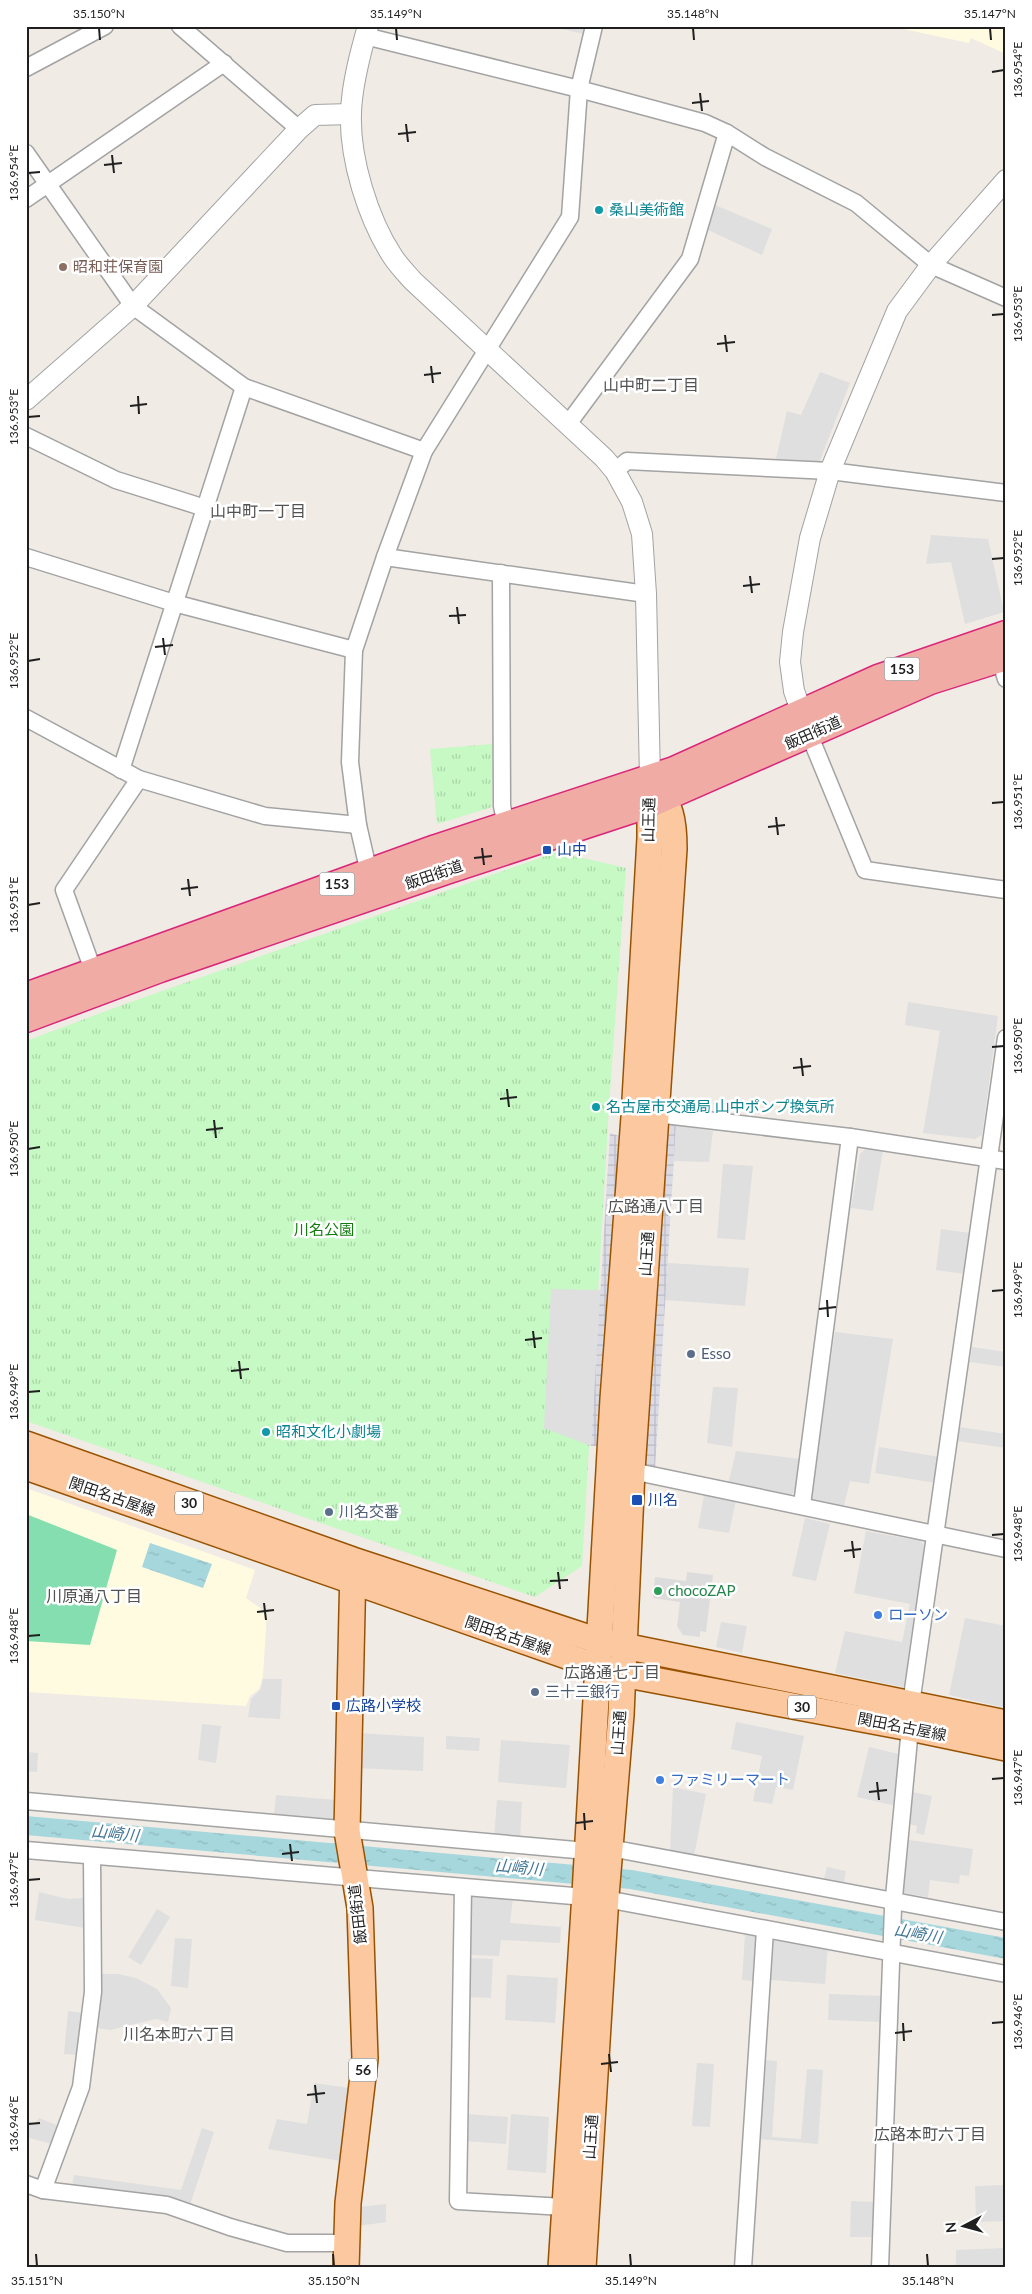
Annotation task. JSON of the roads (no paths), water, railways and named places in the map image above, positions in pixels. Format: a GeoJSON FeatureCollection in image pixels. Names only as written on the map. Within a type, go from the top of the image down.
{"type":"FeatureCollection","features":[{"type":"Feature","properties":{"kind":"highway","name":"飯田街道"},"geometry":{"type":"LineString","coordinates":[[26,1019],[170,966],[446,871],[655,793],[805,723],[1004,657]]}},
{"type":"Feature","properties":{"kind":"highway","name":"飯田街道"},"geometry":{"type":"LineString","coordinates":[[26,996],[92,970],[506,824],[655,793]]}},
{"type":"Feature","properties":{"kind":"main road","name":"山王通"},"geometry":{"type":"LineString","coordinates":[[598,1852],[598,1667],[611,1644],[632,1471],[674,849],[674,822],[655,793]]}},
{"type":"Feature","properties":{"kind":"main road","name":"山王通"},"geometry":{"type":"LineString","coordinates":[[561,2268],[564,2207],[598,1852],[622,1674],[611,1644],[613,1399],[634,1116],[650,838],[655,793]]}},
{"type":"Feature","properties":{"kind":"main road","name":"関田名古屋線"},"geometry":{"type":"LineString","coordinates":[[26,1444],[598,1667],[622,1674],[910,1716],[1006,1723]]}},
{"type":"Feature","properties":{"kind":"main road","name":"関田名古屋線"},"geometry":{"type":"LineString","coordinates":[[26,1467],[352,1571],[611,1644],[910,1716],[1006,1748]]}},
{"type":"Feature","properties":{"kind":"main road","name":"飯田街道"},"geometry":{"type":"LineString","coordinates":[[346,2268],[348,2203],[365,2058],[360,1908],[353,1876],[348,1833],[352,1571]]}},
{"type":"Feature","properties":{"kind":"main road","name":"山王通"},"geometry":{"type":"LineString","coordinates":[[583,2268],[595,1896]]}},
{"type":"Feature","properties":{"kind":"street"},"geometry":{"type":"LineString","coordinates":[[26,68],[105,26]]}},
{"type":"Feature","properties":{"kind":"street"},"geometry":{"type":"LineString","coordinates":[[180,26],[299,128]]}},
{"type":"Feature","properties":{"kind":"street"},"geometry":{"type":"LineString","coordinates":[[369,873],[358,825],[350,762],[354,650],[385,557],[424,451],[570,217],[579,89],[594,26]]}},
{"type":"Feature","properties":{"kind":"street"},"geometry":{"type":"LineString","coordinates":[[655,793],[645,555],[638,517],[615,471],[568,424],[413,281],[393,257],[366,202],[358,174],[350,114],[353,91],[367,31],[705,123],[727,133],[765,157],[856,203],[931,265],[1006,298]]}},
{"type":"Feature","properties":{"kind":"street"},"geometry":{"type":"LineString","coordinates":[[26,199],[224,64]]}},
{"type":"Feature","properties":{"kind":"street"},"geometry":{"type":"LineString","coordinates":[[26,400],[133,306],[299,128],[315,115],[350,114]]}},
{"type":"Feature","properties":{"kind":"street"},"geometry":{"type":"LineString","coordinates":[[568,424],[690,259],[727,133]]}},
{"type":"Feature","properties":{"kind":"street"},"geometry":{"type":"LineString","coordinates":[[26,153],[133,306],[244,387],[424,451]]}},
{"type":"Feature","properties":{"kind":"street"},"geometry":{"type":"LineString","coordinates":[[1006,180],[931,265],[897,311],[830,471],[810,538],[793,632],[790,662],[794,691],[805,723],[865,870],[1006,890]]}},
{"type":"Feature","properties":{"kind":"street"},"geometry":{"type":"LineString","coordinates":[[121,770],[244,387]]}},
{"type":"Feature","properties":{"kind":"street"},"geometry":{"type":"LineString","coordinates":[[26,436],[116,480],[205,508]]}},
{"type":"Feature","properties":{"kind":"street"},"geometry":{"type":"LineString","coordinates":[[615,471],[627,461],[830,471],[1006,493]]}},
{"type":"Feature","properties":{"kind":"street"},"geometry":{"type":"LineString","coordinates":[[26,557],[174,603],[354,650]]}},
{"type":"Feature","properties":{"kind":"street"},"geometry":{"type":"LineString","coordinates":[[385,557],[646,594]]}},
{"type":"Feature","properties":{"kind":"street"},"geometry":{"type":"LineString","coordinates":[[501,573],[502,806],[506,824]]}},
{"type":"Feature","properties":{"kind":"street"},"geometry":{"type":"LineString","coordinates":[[26,718],[139,778],[265,816],[358,825]]}},
{"type":"Feature","properties":{"kind":"street"},"geometry":{"type":"LineString","coordinates":[[92,970],[64,890],[139,778]]}},
{"type":"Feature","properties":{"kind":"street"},"geometry":{"type":"LineString","coordinates":[[880,2268],[893,1904],[910,1716],[936,1535],[998,1160],[1006,1038]]}},
{"type":"Feature","properties":{"kind":"street"},"geometry":{"type":"LineString","coordinates":[[656,1114],[850,1137],[998,1160]]}},
{"type":"Feature","properties":{"kind":"street"},"geometry":{"type":"LineString","coordinates":[[802,1505],[850,1137]]}},
{"type":"Feature","properties":{"kind":"street"},"geometry":{"type":"LineString","coordinates":[[632,1471],[1006,1549]]}},
{"type":"Feature","properties":{"kind":"street"},"geometry":{"type":"LineString","coordinates":[[26,1801],[348,1833],[598,1852],[1006,1922]]}},
{"type":"Feature","properties":{"kind":"street"},"geometry":{"type":"LineString","coordinates":[[26,1850],[353,1876],[463,1888],[595,1896],[765,1930],[1006,1974]]}},
{"type":"Feature","properties":{"kind":"street"},"geometry":{"type":"LineString","coordinates":[[44,2190],[81,2087],[93,1992],[92,1856]]}},
{"type":"Feature","properties":{"kind":"street"},"geometry":{"type":"LineString","coordinates":[[463,1888],[458,2202],[564,2207]]}},
{"type":"Feature","properties":{"kind":"street"},"geometry":{"type":"LineString","coordinates":[[743,2268],[765,1930]]}},
{"type":"Feature","properties":{"kind":"street"},"geometry":{"type":"LineString","coordinates":[[26,2184],[44,2190],[167,2205],[230,2227],[287,2243],[347,2243]]}},
{"type":"Feature","properties":{"kind":"water"},"geometry":{"type":"Polygon","coordinates":[[[150,1543],[212,1564],[203,1588],[142,1567],[150,1543]]]}},
{"type":"Feature","properties":{"kind":"water","name":"山崎川"},"geometry":{"type":"Polygon","coordinates":[[[26,1816],[632,1870],[1006,1938],[1006,1959],[630,1889],[26,1835],[26,1816]]]}},
{"type":"Feature","properties":{"kind":"place","name":"桑山美術館"},"geometry":{"type":"Point","coordinates":[599,210]}},
{"type":"Feature","properties":{"kind":"place","name":"昭和荘保育園"},"geometry":{"type":"Point","coordinates":[63,267]}},
{"type":"Feature","properties":{"kind":"place","name":"山中"},"geometry":{"type":"Point","coordinates":[547,850]}},
{"type":"Feature","properties":{"kind":"place","name":"名古屋市交通局 山中ポンプ換気所"},"geometry":{"type":"Point","coordinates":[596,1107]}},
{"type":"Feature","properties":{"kind":"place","name":"Esso"},"geometry":{"type":"Point","coordinates":[691,1354]}},
{"type":"Feature","properties":{"kind":"place","name":"昭和文化小劇場"},"geometry":{"type":"Point","coordinates":[266,1432]}},
{"type":"Feature","properties":{"kind":"place","name":"川名"},"geometry":{"type":"Point","coordinates":[637,1500]}},
{"type":"Feature","properties":{"kind":"place","name":"川名交番"},"geometry":{"type":"Point","coordinates":[329,1512]}},
{"type":"Feature","properties":{"kind":"place","name":"chocoZAP"},"geometry":{"type":"Point","coordinates":[658,1591]}},
{"type":"Feature","properties":{"kind":"place","name":"ローソン"},"geometry":{"type":"Point","coordinates":[878,1615]}},
{"type":"Feature","properties":{"kind":"place","name":"三十三銀行"},"geometry":{"type":"Point","coordinates":[535,1692]}},
{"type":"Feature","properties":{"kind":"place","name":"広路小学校"},"geometry":{"type":"Point","coordinates":[336,1706]}},
{"type":"Feature","properties":{"kind":"place","name":"ファミリーマート"},"geometry":{"type":"Point","coordinates":[660,1780]}},
{"type":"Feature","properties":{"kind":"district","name":"山中町二丁目"},"geometry":{"type":"Point","coordinates":[651,385]}},
{"type":"Feature","properties":{"kind":"district","name":"山中町一丁目"},"geometry":{"type":"Point","coordinates":[258,511]}},
{"type":"Feature","properties":{"kind":"district","name":"広路通八丁目"},"geometry":{"type":"Point","coordinates":[656,1206]}},
{"type":"Feature","properties":{"kind":"district","name":"川原通八丁目"},"geometry":{"type":"Point","coordinates":[94,1596]}},
{"type":"Feature","properties":{"kind":"district","name":"広路通七丁目"},"geometry":{"type":"Point","coordinates":[612,1672]}},
{"type":"Feature","properties":{"kind":"district","name":"川名本町六丁目"},"geometry":{"type":"Point","coordinates":[179,2034]}},
{"type":"Feature","properties":{"kind":"district","name":"広路本町六丁目"},"geometry":{"type":"Point","coordinates":[930,2134]}},
{"type":"Feature","properties":{"kind":"park label","name":"川名公園"},"geometry":{"type":"Point","coordinates":[324,1230]}}]}
